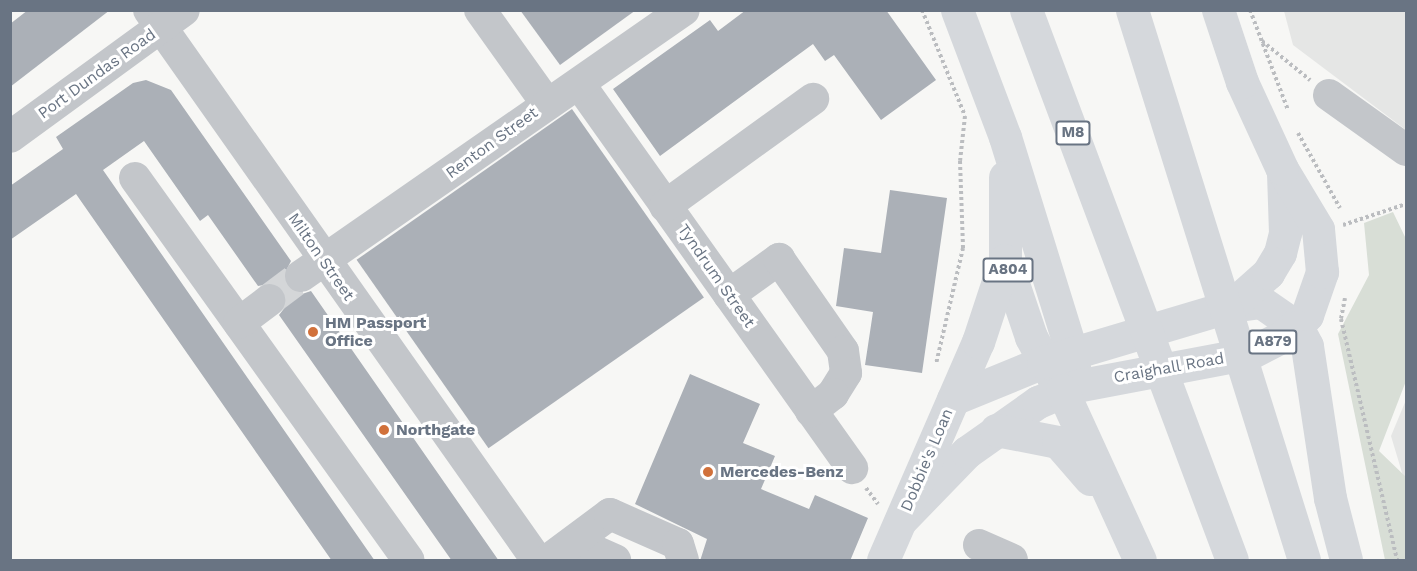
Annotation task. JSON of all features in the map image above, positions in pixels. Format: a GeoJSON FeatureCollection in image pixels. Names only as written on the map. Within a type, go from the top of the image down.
{"type":"FeatureCollection","features":[{"type":"Feature","properties":{"kind":"main road","name":"Dobbie's Loan"},"geometry":{"type":"LineString","coordinates":[[957,10],[1005,137],[1057,358]]}},
{"type":"Feature","properties":{"kind":"main road","name":"M8"},"geometry":{"type":"LineString","coordinates":[[1026,10],[1121,255],[1232,561]]}},
{"type":"Feature","properties":{"kind":"main road"},"geometry":{"type":"LineString","coordinates":[[1132,10],[1304,561]]}},
{"type":"Feature","properties":{"kind":"main road","name":"Craighall Road"},"geometry":{"type":"LineString","coordinates":[[1069,388],[1250,353],[1302,337],[1317,295],[1323,254],[1318,229],[1282,169],[1242,82],[1218,10]]}},
{"type":"Feature","properties":{"kind":"main road","name":"Dobbie's Loan"},"geometry":{"type":"LineString","coordinates":[[883,561],[890,513],[953,399],[1005,260],[1005,137]]}},
{"type":"Feature","properties":{"kind":"main road","name":"Craighall Road"},"geometry":{"type":"LineString","coordinates":[[1057,358],[1231,306],[1268,273],[1280,253],[1286,233],[1282,169]]}},
{"type":"Feature","properties":{"kind":"main road","name":"Dobbie's Loan"},"geometry":{"type":"LineString","coordinates":[[890,513],[996,430],[1069,388],[1057,358],[1005,260]]}},
{"type":"Feature","properties":{"kind":"main road"},"geometry":{"type":"LineString","coordinates":[[1231,306],[1261,302],[1302,337],[1328,487],[1346,561]]}},
{"type":"Feature","properties":{"kind":"main road","name":"Dobbie's Loan"},"geometry":{"type":"LineString","coordinates":[[953,399],[1057,358]]}},
{"type":"Feature","properties":{"kind":"main road"},"geometry":{"type":"LineString","coordinates":[[1069,388],[1120,519],[1140,561]]}},
{"type":"Feature","properties":{"kind":"main road"},"geometry":{"type":"LineString","coordinates":[[996,430],[1058,442],[1071,452],[1120,519]]}},
{"type":"Feature","properties":{"kind":"street"},"geometry":{"type":"LineString","coordinates":[[480,10],[547,104]]}},
{"type":"Feature","properties":{"kind":"street","name":"Renton Street"},"geometry":{"type":"LineString","coordinates":[[313,270],[684,10]]}},
{"type":"Feature","properties":{"kind":"street","name":"Port Dundas Road"},"geometry":{"type":"LineString","coordinates":[[10,137],[164,16]]}},
{"type":"Feature","properties":{"kind":"street","name":"Milton Street"},"geometry":{"type":"LineString","coordinates":[[164,16],[313,270],[537,561]]}},
{"type":"Feature","properties":{"kind":"street","name":"Tyndrum Street"},"geometry":{"type":"LineString","coordinates":[[580,85],[852,468]]}},
{"type":"Feature","properties":{"kind":"street"},"geometry":{"type":"LineString","coordinates":[[1329,95],[1407,150]]}},
{"type":"Feature","properties":{"kind":"street"},"geometry":{"type":"LineString","coordinates":[[665,206],[813,99]]}},
{"type":"Feature","properties":{"kind":"street"},"geometry":{"type":"LineString","coordinates":[[135,178],[408,561]]}},
{"type":"Feature","properties":{"kind":"street"},"geometry":{"type":"LineString","coordinates":[[729,295],[779,259],[843,351],[846,373],[833,394],[811,411]]}},
{"type":"Feature","properties":{"kind":"street"},"geometry":{"type":"LineString","coordinates":[[239,323],[269,300]]}},
{"type":"Feature","properties":{"kind":"street"},"geometry":{"type":"LineString","coordinates":[[548,561],[610,514],[678,544],[683,561]]}},
{"type":"Feature","properties":{"kind":"street"},"geometry":{"type":"LineString","coordinates":[[574,542],[615,561]]}},
{"type":"Feature","properties":{"kind":"street"},"geometry":{"type":"LineString","coordinates":[[979,545],[1012,561]]}},
{"type":"Feature","properties":{"kind":"path"},"geometry":{"type":"LineString","coordinates":[[922,10],[965,116],[960,161],[963,248],[935,368]]}},
{"type":"Feature","properties":{"kind":"path"},"geometry":{"type":"LineString","coordinates":[[1250,10],[1290,116]]}},
{"type":"Feature","properties":{"kind":"path"},"geometry":{"type":"LineString","coordinates":[[1261,40],[1329,95]]}},
{"type":"Feature","properties":{"kind":"path"},"geometry":{"type":"LineString","coordinates":[[1295,127],[1329,183],[1345,225],[1346,236]]}},
{"type":"Feature","properties":{"kind":"path"},"geometry":{"type":"LineString","coordinates":[[1345,225],[1407,204]]}},
{"type":"Feature","properties":{"kind":"path"},"geometry":{"type":"LineString","coordinates":[[1346,292],[1341,319],[1397,561]]}},
{"type":"Feature","properties":{"kind":"path"},"geometry":{"type":"LineString","coordinates":[[852,468],[890,513]]}},
{"type":"Feature","properties":{"kind":"shaded area"},"geometry":{"type":"Polygon","coordinates":[[[1284,11],[1406,11],[1406,130],[1293,45],[1284,11]]]}},
{"type":"Feature","properties":{"kind":"shaded area"},"geometry":{"type":"Polygon","coordinates":[[[1393,212],[1406,239],[1406,381],[1379,451],[1406,477],[1406,560],[1385,560],[1338,334],[1369,275],[1364,223],[1393,212]]]}},
{"type":"Feature","properties":{"kind":"shaded area"},"geometry":{"type":"Polygon","coordinates":[[[1406,400],[1406,486],[1391,436],[1406,400]]]}},
{"type":"Feature","properties":{"kind":"building"},"geometry":{"type":"Polygon","coordinates":[[[28,10],[110,10],[10,87],[10,24],[28,10]]]}},
{"type":"Feature","properties":{"kind":"building"},"geometry":{"type":"Polygon","coordinates":[[[520,10],[636,10],[560,65],[520,10]]]}},
{"type":"Feature","properties":{"kind":"building"},"geometry":{"type":"Polygon","coordinates":[[[746,10],[886,10],[936,80],[881,120],[834,55],[825,61],[813,44],[660,156],[613,89],[710,20],[718,31],[746,10]]]}},
{"type":"Feature","properties":{"kind":"building","name":"Northgate"},"geometry":{"type":"Polygon","coordinates":[[[146,80],[171,90],[291,261],[283,277],[287,287],[302,294],[311,291],[499,561],[452,561],[279,315],[286,306],[284,290],[275,283],[258,286],[208,215],[200,221],[144,141],[103,170],[375,561],[332,561],[76,194],[10,240],[10,186],[63,149],[56,137],[133,83],[146,80]]]}},
{"type":"Feature","properties":{"kind":"building"},"geometry":{"type":"Polygon","coordinates":[[[572,109],[704,297],[488,448],[357,260],[572,109]]]}},
{"type":"Feature","properties":{"kind":"building"},"geometry":{"type":"Polygon","coordinates":[[[890,190],[947,198],[922,373],[865,365],[873,312],[836,306],[844,248],[881,253],[890,190]]]}},
{"type":"Feature","properties":{"kind":"building","name":"Mercedes-Benz"},"geometry":{"type":"Polygon","coordinates":[[[690,374],[760,404],[743,443],[775,456],[761,489],[809,509],[815,495],[868,518],[850,561],[700,561],[707,539],[635,504],[690,374]]]}},
{"type":"Feature","properties":{"kind":"tunnel"},"geometry":{"type":"LineString","coordinates":[[269,300],[301,276]]}},
{"type":"Feature","properties":{"kind":"place","name":"HM Passport Office"},"geometry":{"type":"Point","coordinates":[313,332]}},
{"type":"Feature","properties":{"kind":"place","name":"Northgate"},"geometry":{"type":"Point","coordinates":[384,430]}},
{"type":"Feature","properties":{"kind":"place","name":"Mercedes-Benz"},"geometry":{"type":"Point","coordinates":[708,472]}}]}
